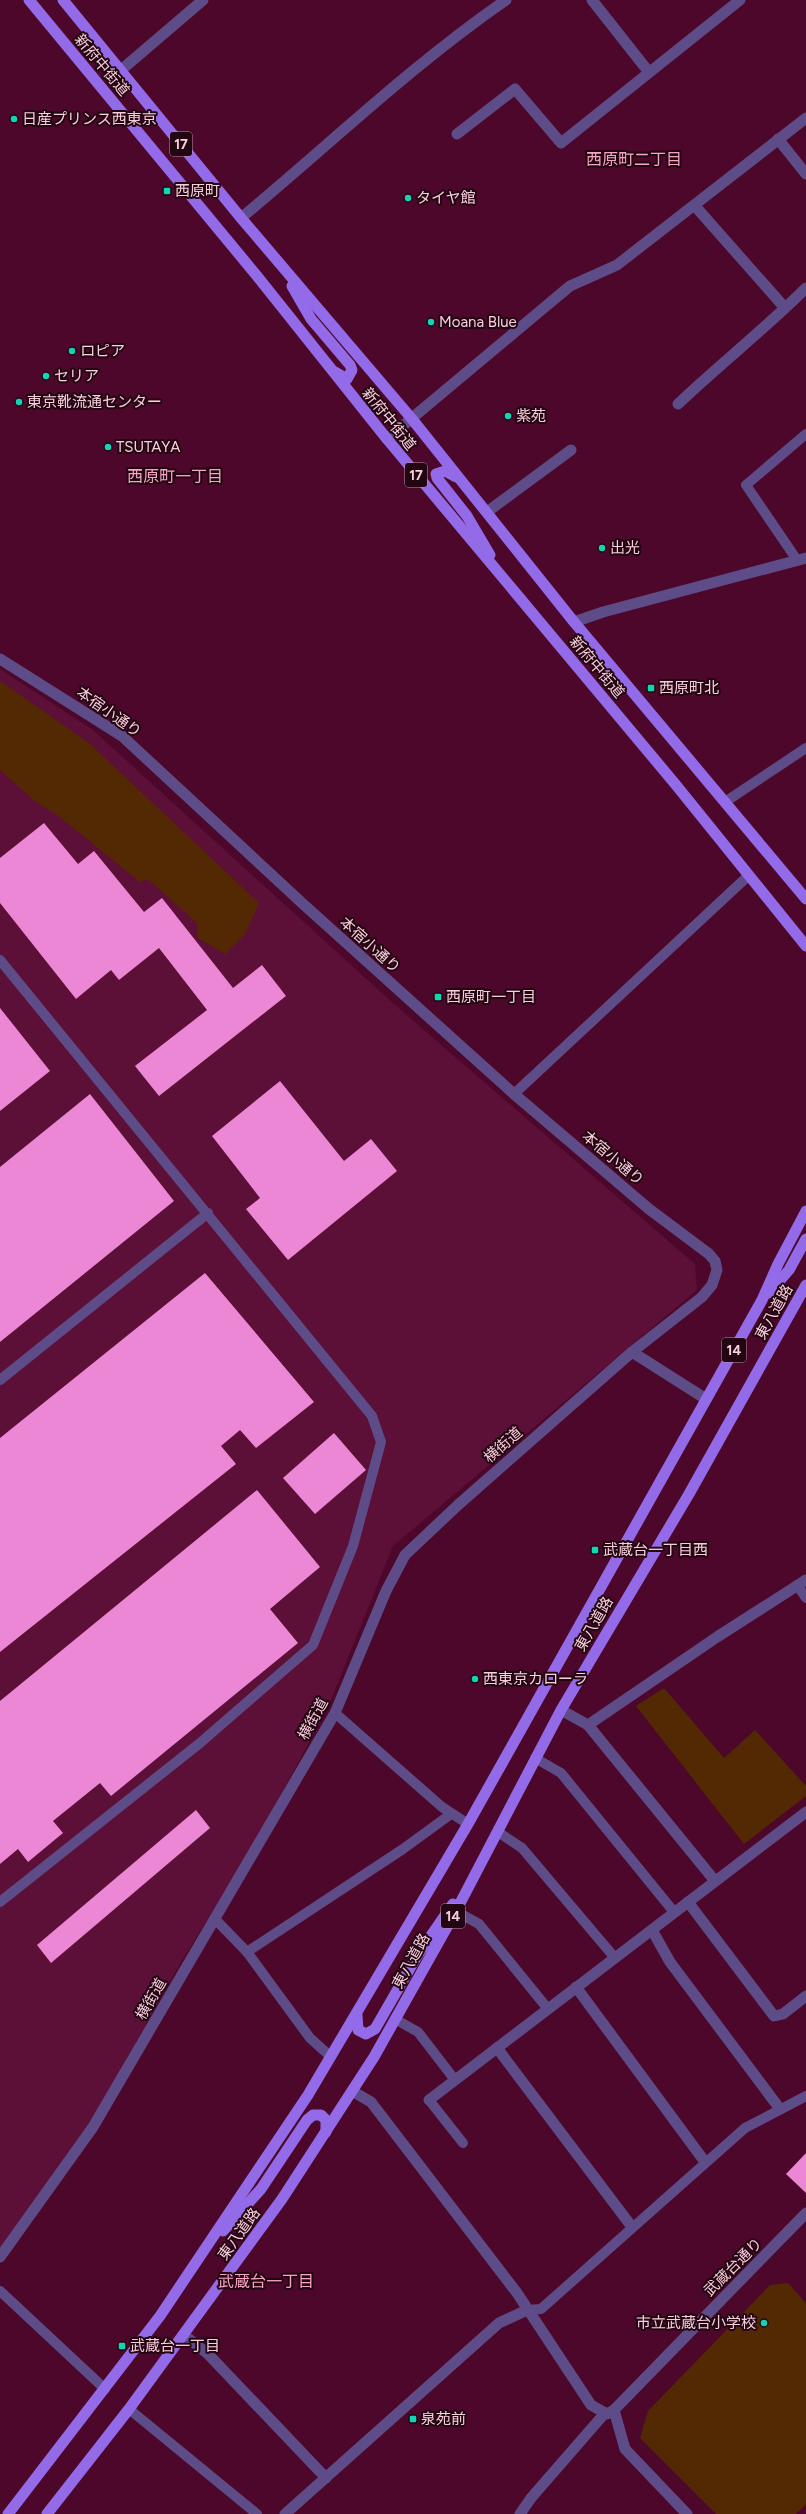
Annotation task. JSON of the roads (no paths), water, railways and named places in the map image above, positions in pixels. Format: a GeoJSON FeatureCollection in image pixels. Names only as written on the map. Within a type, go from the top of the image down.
{"type":"FeatureCollection","features":[{"type":"Feature","properties":{"kind":"main road","name":"新府中街道"},"geometry":{"type":"LineString","coordinates":[[29,0],[257,276],[326,365],[671,779],[806,946]]}},
{"type":"Feature","properties":{"kind":"main road","name":"新府中街道"},"geometry":{"type":"LineString","coordinates":[[63,0],[241,218],[412,419],[574,622],[806,899]]}},
{"type":"Feature","properties":{"kind":"main road"},"geometry":{"type":"LineString","coordinates":[[279,262],[311,319],[350,365],[351,375],[347,379],[344,378],[326,365]]}},
{"type":"Feature","properties":{"kind":"main road"},"geometry":{"type":"LineString","coordinates":[[462,481],[445,471],[436,474],[437,478],[467,516],[505,580]]}},
{"type":"Feature","properties":{"kind":"main road","name":"東八道路"},"geometry":{"type":"LineString","coordinates":[[8,2514],[160,2316],[331,2057],[468,1824],[762,1300],[778,1264],[806,1212]]}},
{"type":"Feature","properties":{"kind":"main road","name":"東八道路"},"geometry":{"type":"LineString","coordinates":[[762,1300],[789,1270],[806,1239]]}},
{"type":"Feature","properties":{"kind":"main road","name":"東八道路"},"geometry":{"type":"LineString","coordinates":[[47,2514],[129,2410],[184,2335],[282,2199],[352,2091],[395,2019],[453,1909],[472,1882],[561,1710],[693,1488],[806,1285]]}},
{"type":"Feature","properties":{"kind":"main road"},"geometry":{"type":"LineString","coordinates":[[357,2014],[356,2024],[358,2030],[366,2034],[375,2029],[417,1956],[453,1909]]}},
{"type":"Feature","properties":{"kind":"main road"},"geometry":{"type":"LineString","coordinates":[[195,2263],[261,2189],[307,2120],[313,2115],[321,2115],[326,2120],[325,2134]]}},
{"type":"Feature","properties":{"kind":"street"},"geometry":{"type":"LineString","coordinates":[[120,71],[203,0]]}},
{"type":"Feature","properties":{"kind":"street"},"geometry":{"type":"LineString","coordinates":[[241,218],[366,110],[471,24],[506,0]]}},
{"type":"Feature","properties":{"kind":"street"},"geometry":{"type":"LineString","coordinates":[[592,0],[648,71]]}},
{"type":"Feature","properties":{"kind":"street"},"geometry":{"type":"LineString","coordinates":[[457,134],[515,89],[561,142],[648,71],[740,0]]}},
{"type":"Feature","properties":{"kind":"street"},"geometry":{"type":"LineString","coordinates":[[387,439],[570,286],[617,265],[695,206],[806,118]]}},
{"type":"Feature","properties":{"kind":"street"},"geometry":{"type":"LineString","coordinates":[[778,139],[806,174]]}},
{"type":"Feature","properties":{"kind":"street"},"geometry":{"type":"LineString","coordinates":[[695,206],[785,308]]}},
{"type":"Feature","properties":{"kind":"street"},"geometry":{"type":"LineString","coordinates":[[678,404],[806,288]]}},
{"type":"Feature","properties":{"kind":"street"},"geometry":{"type":"LineString","coordinates":[[487,512],[571,450]]}},
{"type":"Feature","properties":{"kind":"street"},"geometry":{"type":"LineString","coordinates":[[574,622],[603,612],[801,559]]}},
{"type":"Feature","properties":{"kind":"street","name":"本宿小通り"},"geometry":{"type":"LineString","coordinates":[[0,659],[122,736],[302,904],[514,1094],[649,1209],[714,1261]]}},
{"type":"Feature","properties":{"kind":"street","name":"横街道"},"geometry":{"type":"LineString","coordinates":[[0,2257],[93,2127],[335,1713],[386,1591],[405,1555],[458,1505],[632,1352],[702,1296],[712,1285],[717,1270],[714,1261]]}},
{"type":"Feature","properties":{"kind":"street"},"geometry":{"type":"LineString","coordinates":[[632,1352],[706,1399]]}},
{"type":"Feature","properties":{"kind":"street"},"geometry":{"type":"LineString","coordinates":[[588,1726],[801,1583]]}},
{"type":"Feature","properties":{"kind":"street"},"geometry":{"type":"LineString","coordinates":[[561,1710],[588,1726],[715,1881]]}},
{"type":"Feature","properties":{"kind":"street"},"geometry":{"type":"LineString","coordinates":[[429,2100],[806,1812]]}},
{"type":"Feature","properties":{"kind":"street"},"geometry":{"type":"LineString","coordinates":[[688,1902],[774,2016],[784,2014],[806,1996]]}},
{"type":"Feature","properties":{"kind":"street"},"geometry":{"type":"LineString","coordinates":[[652,1930],[670,1962],[780,2109]]}},
{"type":"Feature","properties":{"kind":"street"},"geometry":{"type":"LineString","coordinates":[[576,1987],[705,2162]]}},
{"type":"Feature","properties":{"kind":"street"},"geometry":{"type":"LineString","coordinates":[[497,2048],[632,2227]]}},
{"type":"Feature","properties":{"kind":"street"},"geometry":{"type":"LineString","coordinates":[[352,2091],[371,2102],[407,2147],[518,2293],[527,2310],[591,2405],[610,2412],[625,2449],[687,2514]]}},
{"type":"Feature","properties":{"kind":"street","name":"武蔵台通り"},"geometry":{"type":"LineString","coordinates":[[520,2514],[531,2498],[610,2412],[806,2213]]}},
{"type":"Feature","properties":{"kind":"street"},"geometry":{"type":"LineString","coordinates":[[285,2514],[499,2323],[527,2310]]}},
{"type":"Feature","properties":{"kind":"street"},"geometry":{"type":"LineString","coordinates":[[184,2335],[208,2354],[326,2478]]}},
{"type":"Feature","properties":{"kind":"lane"},"geometry":{"type":"LineString","coordinates":[[801,559],[746,485],[806,434]]}},
{"type":"Feature","properties":{"kind":"lane"},"geometry":{"type":"LineString","coordinates":[[725,802],[806,748]]}},
{"type":"Feature","properties":{"kind":"lane"},"geometry":{"type":"LineString","coordinates":[[514,1094],[748,876]]}},
{"type":"Feature","properties":{"kind":"lane"},"geometry":{"type":"LineString","coordinates":[[0,960],[208,1213],[372,1416],[381,1442],[352,1546],[313,1645],[200,1743],[0,1902]]}},
{"type":"Feature","properties":{"kind":"lane"},"geometry":{"type":"LineString","coordinates":[[0,1380],[208,1213]]}},
{"type":"Feature","properties":{"kind":"lane"},"geometry":{"type":"LineString","coordinates":[[801,1583],[806,1598]]}},
{"type":"Feature","properties":{"kind":"lane"},"geometry":{"type":"LineString","coordinates":[[335,1713],[451,1814],[468,1824]]}},
{"type":"Feature","properties":{"kind":"lane"},"geometry":{"type":"LineString","coordinates":[[535,1758],[561,1773],[674,1912]]}},
{"type":"Feature","properties":{"kind":"lane"},"geometry":{"type":"LineString","coordinates":[[247,1952],[403,1849],[451,1814]]}},
{"type":"Feature","properties":{"kind":"lane"},"geometry":{"type":"LineString","coordinates":[[498,1832],[522,1848],[615,1958]]}},
{"type":"Feature","properties":{"kind":"lane"},"geometry":{"type":"LineString","coordinates":[[453,1909],[479,1924],[548,2009]]}},
{"type":"Feature","properties":{"kind":"lane"},"geometry":{"type":"LineString","coordinates":[[215,1919],[247,1952],[310,2038],[331,2057]]}},
{"type":"Feature","properties":{"kind":"lane"},"geometry":{"type":"LineString","coordinates":[[395,2019],[418,2032],[455,2080]]}},
{"type":"Feature","properties":{"kind":"lane"},"geometry":{"type":"LineString","coordinates":[[527,2310],[541,2309],[745,2128],[806,2096]]}},
{"type":"Feature","properties":{"kind":"lane"},"geometry":{"type":"LineString","coordinates":[[429,2100],[463,2143]]}},
{"type":"Feature","properties":{"kind":"lane"},"geometry":{"type":"LineString","coordinates":[[0,2291],[105,2389]]}},
{"type":"Feature","properties":{"kind":"lane"},"geometry":{"type":"LineString","coordinates":[[129,2410],[257,2514]]}},
{"type":"Feature","properties":{"kind":"place","name":"日産プリンス西東京"},"geometry":{"type":"Point","coordinates":[14,119]}},
{"type":"Feature","properties":{"kind":"place","name":"西原町"},"geometry":{"type":"Point","coordinates":[167,191]}},
{"type":"Feature","properties":{"kind":"place","name":"タイヤ館"},"geometry":{"type":"Point","coordinates":[408,198]}},
{"type":"Feature","properties":{"kind":"place","name":"Moana Blue"},"geometry":{"type":"Point","coordinates":[431,322]}},
{"type":"Feature","properties":{"kind":"place","name":"ロピア"},"geometry":{"type":"Point","coordinates":[72,351]}},
{"type":"Feature","properties":{"kind":"place","name":"セリア"},"geometry":{"type":"Point","coordinates":[46,376]}},
{"type":"Feature","properties":{"kind":"place","name":"東京靴流通センター"},"geometry":{"type":"Point","coordinates":[19,402]}},
{"type":"Feature","properties":{"kind":"place","name":"紫苑"},"geometry":{"type":"Point","coordinates":[508,416]}},
{"type":"Feature","properties":{"kind":"place","name":"TSUTAYA"},"geometry":{"type":"Point","coordinates":[108,447]}},
{"type":"Feature","properties":{"kind":"place","name":"出光"},"geometry":{"type":"Point","coordinates":[602,548]}},
{"type":"Feature","properties":{"kind":"place","name":"西原町北"},"geometry":{"type":"Point","coordinates":[651,688]}},
{"type":"Feature","properties":{"kind":"place","name":"西原町一丁目"},"geometry":{"type":"Point","coordinates":[438,997]}},
{"type":"Feature","properties":{"kind":"place","name":"武蔵台一丁目西"},"geometry":{"type":"Point","coordinates":[595,1550]}},
{"type":"Feature","properties":{"kind":"place","name":"西東京カローラ"},"geometry":{"type":"Point","coordinates":[475,1679]}},
{"type":"Feature","properties":{"kind":"place","name":"市立武蔵台小学校"},"geometry":{"type":"Point","coordinates":[764,2323]}},
{"type":"Feature","properties":{"kind":"place","name":"武蔵台一丁目"},"geometry":{"type":"Point","coordinates":[122,2346]}},
{"type":"Feature","properties":{"kind":"place","name":"泉苑前"},"geometry":{"type":"Point","coordinates":[413,2419]}},
{"type":"Feature","properties":{"kind":"district","name":"西原町二丁目"},"geometry":{"type":"Point","coordinates":[634,159]}},
{"type":"Feature","properties":{"kind":"district","name":"西原町一丁目"},"geometry":{"type":"Point","coordinates":[175,476]}},
{"type":"Feature","properties":{"kind":"district","name":"武蔵台一丁目"},"geometry":{"type":"Point","coordinates":[266,2281]}}]}
